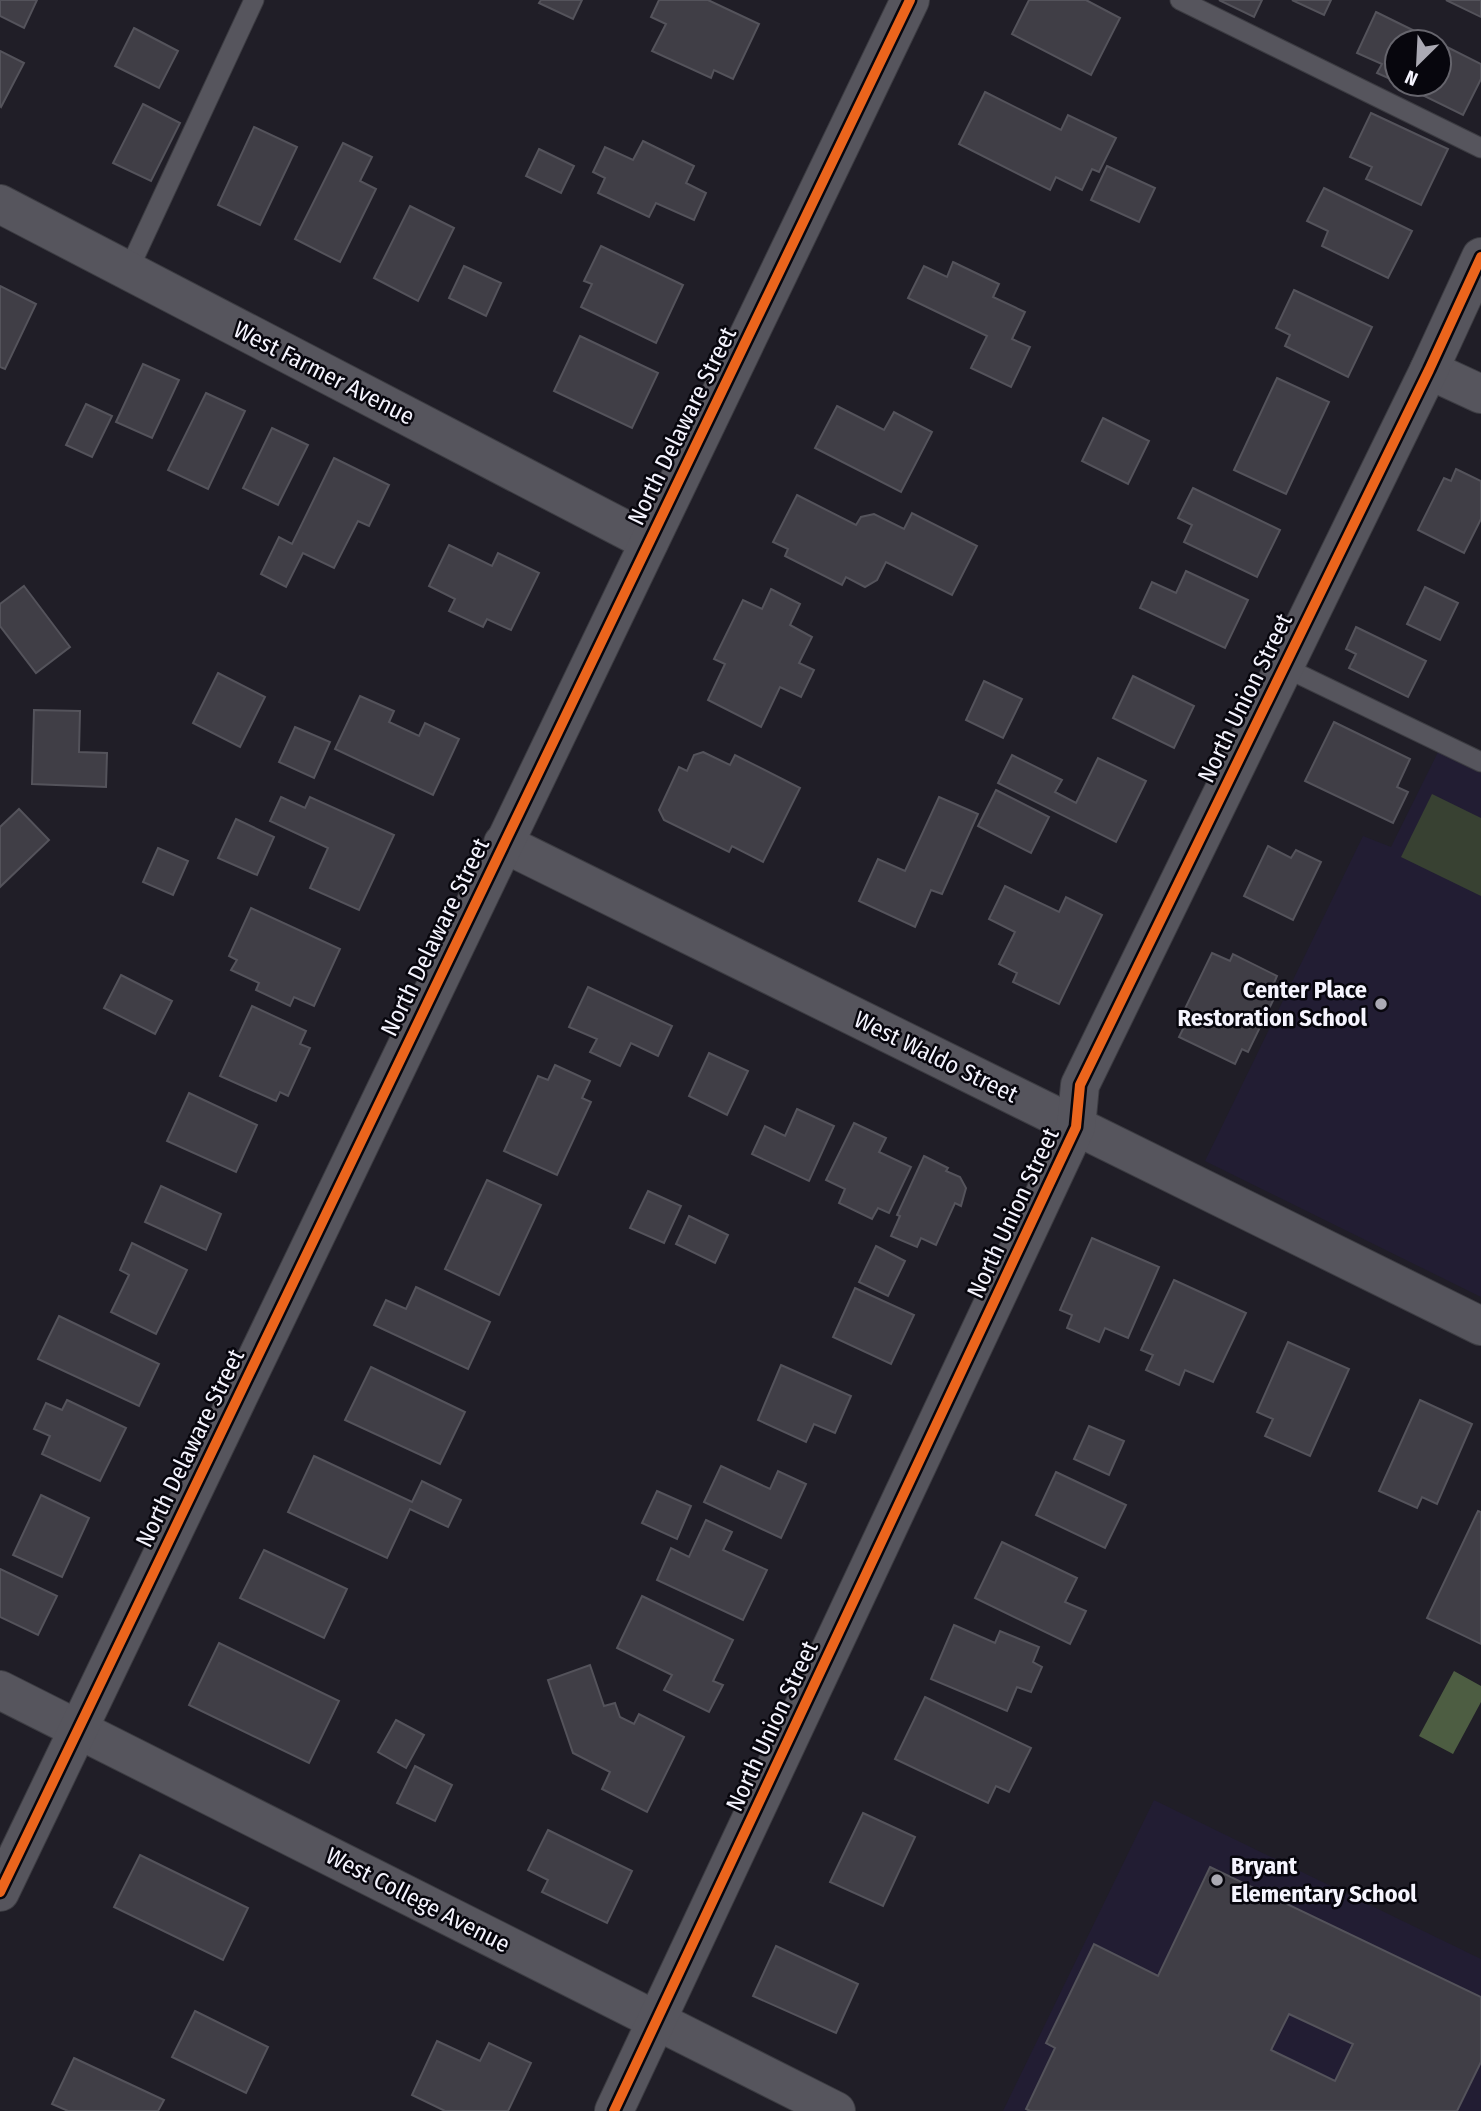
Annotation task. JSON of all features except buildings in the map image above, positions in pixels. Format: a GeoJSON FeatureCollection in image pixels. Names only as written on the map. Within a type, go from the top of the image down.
{"type":"FeatureCollection","features":[{"type":"Feature","properties":{"kind":"street","name":"North Delaware Street"},"geometry":{"type":"LineString","coordinates":[[0,1892],[911,0]]}},
{"type":"Feature","properties":{"kind":"street","name":"West Farmer Avenue"},"geometry":{"type":"LineString","coordinates":[[0,204],[649,542]]}},
{"type":"Feature","properties":{"kind":"street","name":"North Union Street"},"geometry":{"type":"LineString","coordinates":[[614,2111],[1076,1127],[1080,1084],[1429,370],[1481,257]]}},
{"type":"Feature","properties":{"kind":"street"},"geometry":{"type":"LineString","coordinates":[[1429,370],[1481,394]]}},
{"type":"Feature","properties":{"kind":"street","name":"West Waldo Street"},"geometry":{"type":"LineString","coordinates":[[503,843],[1481,1326]]}},
{"type":"Feature","properties":{"kind":"street","name":"West College Avenue"},"geometry":{"type":"LineString","coordinates":[[0,1690],[836,2111]]}},
{"type":"Feature","properties":{"kind":"lane"},"geometry":{"type":"LineString","coordinates":[[128,271],[254,0]]}},
{"type":"Feature","properties":{"kind":"lane"},"geometry":{"type":"LineString","coordinates":[[1180,0],[1481,148]]}},
{"type":"Feature","properties":{"kind":"lane"},"geometry":{"type":"LineString","coordinates":[[1284,667],[1481,762]]}},
{"type":"Feature","properties":{"kind":"shaded area","name":"Center Place Restoration School"},"geometry":{"type":"Polygon","coordinates":[[[1438,752],[1481,773],[1481,1297],[1205,1161],[1363,836],[1391,847],[1438,752]]]}},
{"type":"Feature","properties":{"kind":"shaded area"},"geometry":{"type":"Polygon","coordinates":[[[1432,794],[1481,818],[1481,896],[1401,857],[1432,794]]]}},
{"type":"Feature","properties":{"kind":"shaded area"},"geometry":{"type":"Polygon","coordinates":[[[1454,1671],[1481,1686],[1481,1702],[1453,1754],[1419,1736],[1454,1671]]]}},
{"type":"Feature","properties":{"kind":"shaded area","name":"Bryant Elementary School"},"geometry":{"type":"Polygon","coordinates":[[[1154,1800],[1481,1959],[1481,2111],[1003,2111],[1154,1800]]]}},
{"type":"Feature","properties":{"kind":"cycle path"},"geometry":{"type":"LineString","coordinates":[[0,1892],[910,0]]}},
{"type":"Feature","properties":{"kind":"cycle path"},"geometry":{"type":"LineString","coordinates":[[614,2111],[1076,1127],[1080,1085],[1429,370],[1481,257]]}},
{"type":"Feature","properties":{"kind":"place","name":"Center Place Restoration School"},"geometry":{"type":"Point","coordinates":[1381,1004]}},
{"type":"Feature","properties":{"kind":"place","name":"Bryant Elementary School"},"geometry":{"type":"Point","coordinates":[1217,1880]}}]}
